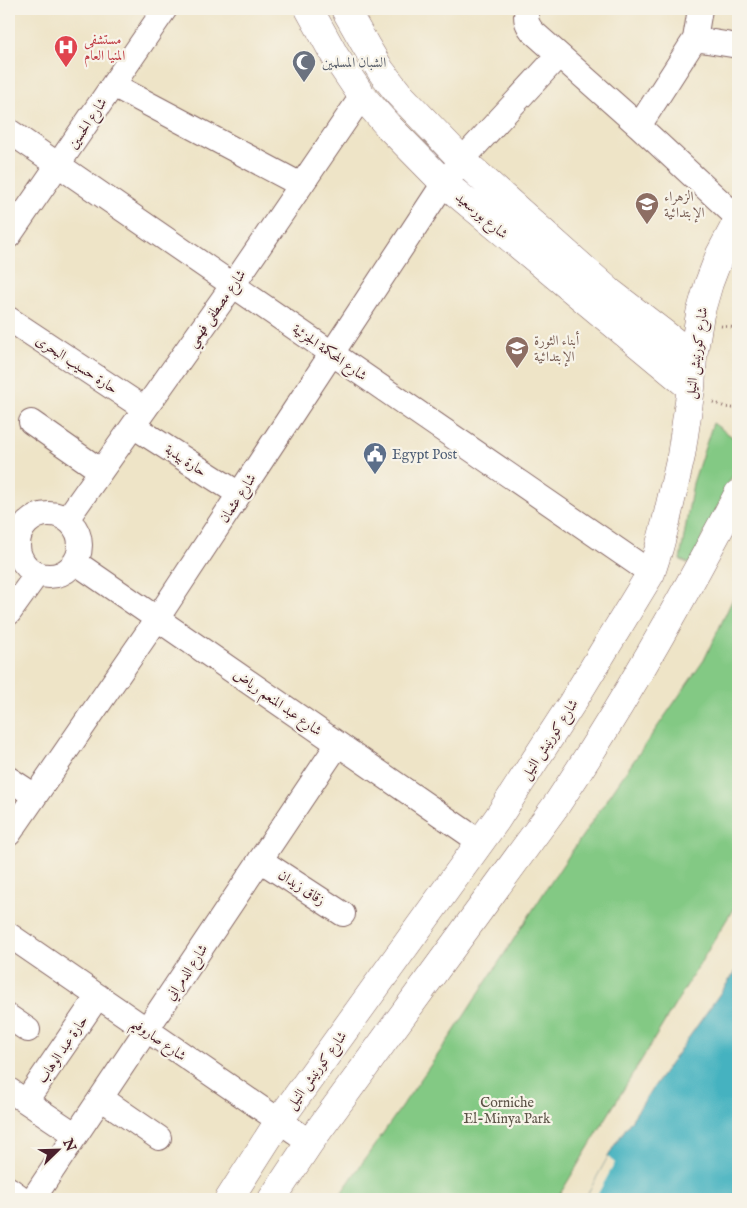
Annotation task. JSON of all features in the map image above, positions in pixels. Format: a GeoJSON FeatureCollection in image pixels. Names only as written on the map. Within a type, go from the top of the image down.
{"type":"FeatureCollection","features":[{"type":"Feature","properties":{"kind":"main road","name":"شارع بورسعيد"},"geometry":{"type":"LineString","coordinates":[[309,9],[335,56],[362,96],[389,127],[444,183],[691,388]]}},
{"type":"Feature","properties":{"kind":"main road","name":"شارع بورسعيد"},"geometry":{"type":"LineString","coordinates":[[345,9],[381,71],[399,94],[462,160],[610,292],[693,356]]}},
{"type":"Feature","properties":{"kind":"main road","name":"شارع كورنيش النيل"},"geometry":{"type":"LineString","coordinates":[[229,1199],[279,1121],[497,819],[572,703],[651,573],[666,522],[681,456],[700,314],[720,254],[738,219]]}},
{"type":"Feature","properties":{"kind":"main road"},"geometry":{"type":"LineString","coordinates":[[272,1199],[310,1142],[574,780],[620,706],[694,577],[738,494]]}},
{"type":"Feature","properties":{"kind":"main road"},"geometry":{"type":"LineString","coordinates":[[497,819],[517,824],[530,841]]}},
{"type":"Feature","properties":{"kind":"main road"},"geometry":{"type":"LineString","coordinates":[[475,849],[477,864],[494,875],[504,878]]}},
{"type":"Feature","properties":{"kind":"street","name":"شارع الحسين"},"geometry":{"type":"LineString","coordinates":[[9,236],[165,9]]}},
{"type":"Feature","properties":{"kind":"street"},"geometry":{"type":"LineString","coordinates":[[527,9],[525,15],[526,23],[532,31],[639,126],[738,219]]}},
{"type":"Feature","properties":{"kind":"street"},"geometry":{"type":"LineString","coordinates":[[639,126],[695,40],[700,9]]}},
{"type":"Feature","properties":{"kind":"street"},"geometry":{"type":"LineString","coordinates":[[695,40],[738,46]]}},
{"type":"Feature","properties":{"kind":"street","name":"شارع عثمان"},"geometry":{"type":"LineString","coordinates":[[9,834],[157,619],[444,183],[462,160],[559,55]]}},
{"type":"Feature","properties":{"kind":"street"},"geometry":{"type":"LineString","coordinates":[[113,85],[301,185]]}},
{"type":"Feature","properties":{"kind":"street","name":"شارع مصطفى فهمي"},"geometry":{"type":"LineString","coordinates":[[67,519],[233,285],[362,96]]}},
{"type":"Feature","properties":{"kind":"street","name":"شارع المحكمة الجزئية"},"geometry":{"type":"LineString","coordinates":[[9,131],[651,573]]}},
{"type":"Feature","properties":{"kind":"street","name":"حارة حسيب البحرى"},"geometry":{"type":"LineString","coordinates":[[9,319],[139,417]]}},
{"type":"Feature","properties":{"kind":"street","name":"حارة بيدبة"},"geometry":{"type":"LineString","coordinates":[[139,417],[239,494]]}},
{"type":"Feature","properties":{"kind":"street"},"geometry":{"type":"LineString","coordinates":[[31,422],[102,470]]}},
{"type":"Feature","properties":{"kind":"street"},"geometry":{"type":"LineString","coordinates":[[45,513],[57,514],[67,519],[76,527],[80,539],[80,551],[75,562],[68,570],[58,575],[47,576],[37,574],[25,565],[18,552],[17,518],[34,517],[45,513]]}},
{"type":"Feature","properties":{"kind":"street","name":"شارع عبد المنعم رياض"},"geometry":{"type":"LineString","coordinates":[[75,562],[338,744],[475,849]]}},
{"type":"Feature","properties":{"kind":"street"},"geometry":{"type":"LineString","coordinates":[[9,613],[37,574]]}},
{"type":"Feature","properties":{"kind":"street","name":"شارع الدمراني"},"geometry":{"type":"LineString","coordinates":[[33,1199],[338,744]]}},
{"type":"Feature","properties":{"kind":"street"},"geometry":{"type":"LineString","coordinates":[[9,779],[34,796]]}},
{"type":"Feature","properties":{"kind":"street","name":"زقاق زيدان"},"geometry":{"type":"LineString","coordinates":[[260,860],[343,914]]}},
{"type":"Feature","properties":{"kind":"street","name":"شارع صاروفيم"},"geometry":{"type":"LineString","coordinates":[[9,935],[310,1142]]}},
{"type":"Feature","properties":{"kind":"street","name":"حارة عبد الوهاب"},"geometry":{"type":"LineString","coordinates":[[17,1095],[98,996]]}},
{"type":"Feature","properties":{"kind":"street"},"geometry":{"type":"LineString","coordinates":[[9,1017],[28,1030]]}},
{"type":"Feature","properties":{"kind":"street"},"geometry":{"type":"LineString","coordinates":[[17,1095],[76,1135]]}},
{"type":"Feature","properties":{"kind":"street"},"geometry":{"type":"LineString","coordinates":[[101,1098],[160,1138]]}},
{"type":"Feature","properties":{"kind":"street"},"geometry":{"type":"LineString","coordinates":[[9,1189],[23,1199]]}},
{"type":"Feature","properties":{"kind":"green space"},"geometry":{"type":"Polygon","coordinates":[[[713,423],[738,441],[738,464],[690,564],[680,560],[693,483],[713,423]]]}},
{"type":"Feature","properties":{"kind":"green space","name":"Corniche El-Minya Park"},"geometry":{"type":"Polygon","coordinates":[[[738,588],[738,901],[557,1199],[337,1199],[453,1033],[547,888],[704,660],[738,588]]]}},
{"type":"Feature","properties":{"kind":"water"},"geometry":{"type":"Polygon","coordinates":[[[738,968],[738,1199],[585,1199],[614,1146],[738,968]]]}},
{"type":"Feature","properties":{"kind":"pier"},"geometry":{"type":"Polygon","coordinates":[[[608,1157],[615,1163],[595,1199],[585,1199],[608,1157]]]}},
{"type":"Feature","properties":{"kind":"place","name":"مستشفى المنيا العام"},"geometry":{"type":"Point","coordinates":[66,68]}},
{"type":"Feature","properties":{"kind":"place","name":"الشبان المسلمين"},"geometry":{"type":"Point","coordinates":[304,83]}},
{"type":"Feature","properties":{"kind":"place","name":"الزهراء الإبتدائية"},"geometry":{"type":"Point","coordinates":[647,225]}},
{"type":"Feature","properties":{"kind":"place","name":"أبناء الثورة الإبتدائية"},"geometry":{"type":"Point","coordinates":[517,369]}},
{"type":"Feature","properties":{"kind":"place","name":"Egypt Post"},"geometry":{"type":"Point","coordinates":[375,475]}}]}
